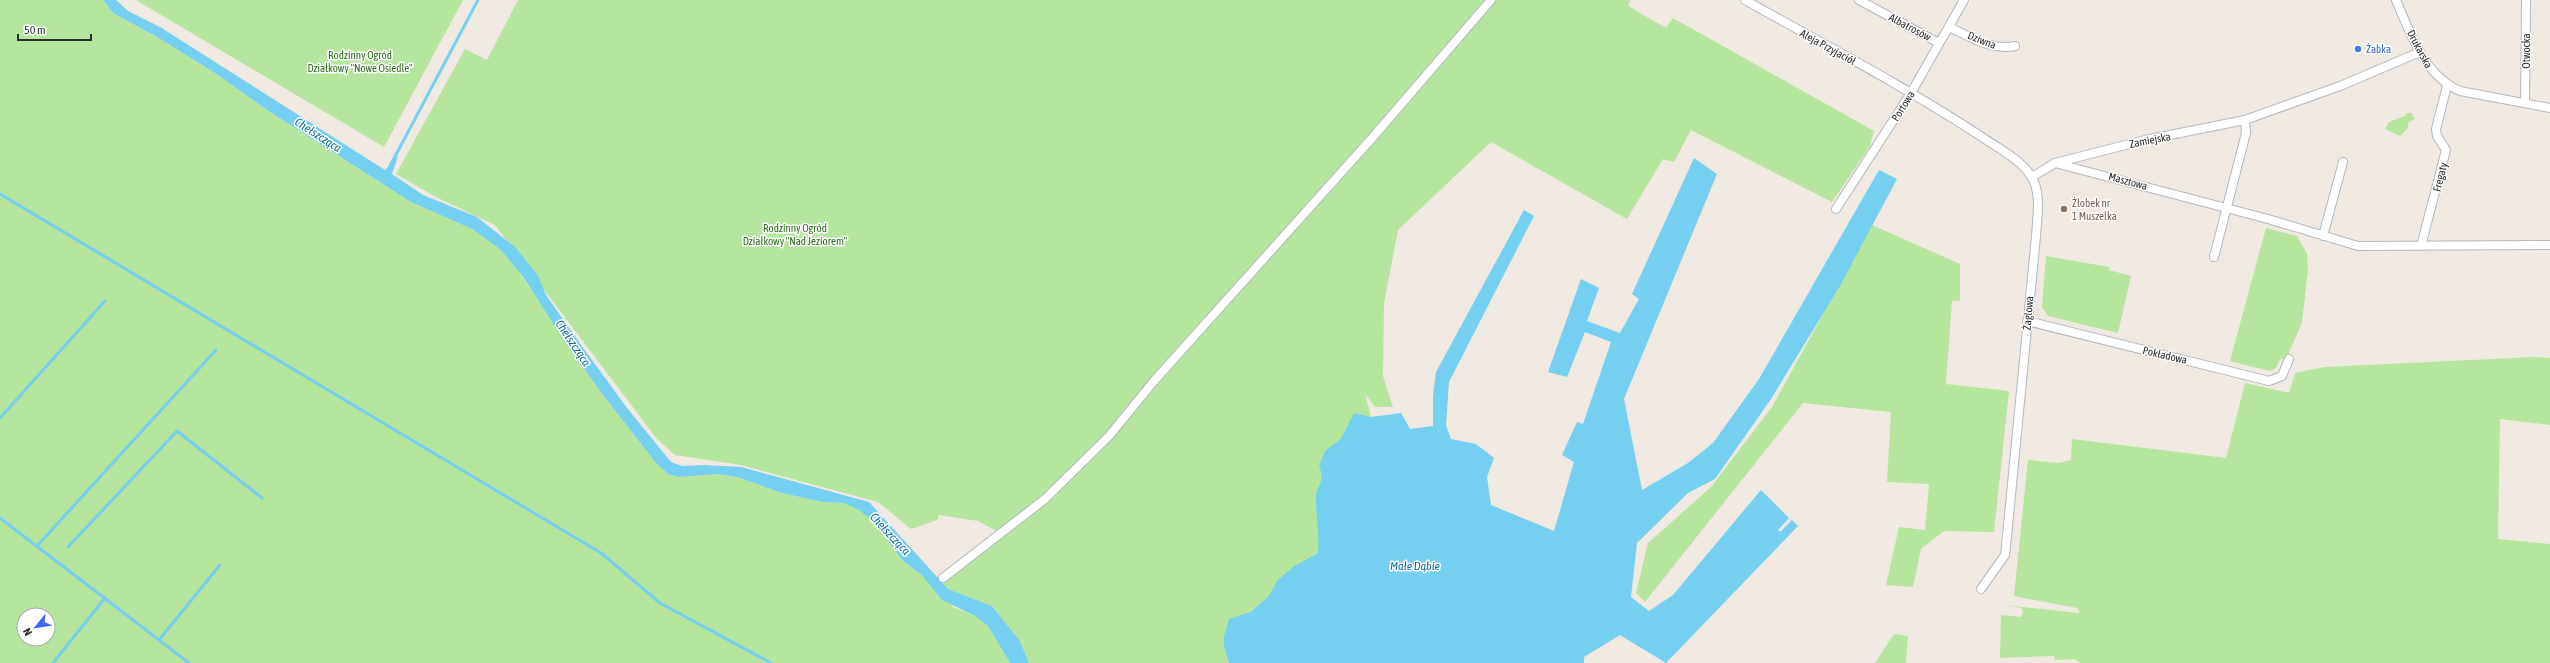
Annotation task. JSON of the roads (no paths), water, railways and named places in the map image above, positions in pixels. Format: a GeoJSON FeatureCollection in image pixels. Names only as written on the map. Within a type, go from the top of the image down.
{"type":"FeatureCollection","features":[{"type":"Feature","properties":{"kind":"street"},"geometry":{"type":"LineString","coordinates":[[943,578],[1045,499],[1109,436],[1154,381],[1373,137],[1491,0]]}},
{"type":"Feature","properties":{"kind":"street","name":"Aleja Przyjaciół"},"geometry":{"type":"LineString","coordinates":[[1746,0],[1911,93]]}},
{"type":"Feature","properties":{"kind":"street","name":"Albatrosów"},"geometry":{"type":"LineString","coordinates":[[1859,0],[1939,43]]}},
{"type":"Feature","properties":{"kind":"street","name":"Portowa"},"geometry":{"type":"LineString","coordinates":[[1836,209],[1911,93],[1964,0]]}},
{"type":"Feature","properties":{"kind":"street","name":"Drukarska"},"geometry":{"type":"LineString","coordinates":[[2396,0],[2420,52],[2432,72],[2448,86],[2460,91],[2550,108]]}},
{"type":"Feature","properties":{"kind":"street","name":"Otwocka"},"geometry":{"type":"LineString","coordinates":[[2526,0],[2526,103]]}},
{"type":"Feature","properties":{"kind":"street","name":"Dziwna"},"geometry":{"type":"LineString","coordinates":[[1949,26],[1991,46],[2000,48],[2015,46]]}},
{"type":"Feature","properties":{"kind":"street","name":"Zamiejska"},"geometry":{"type":"LineString","coordinates":[[2055,163],[2145,140],[2245,120],[2353,80],[2420,52]]}},
{"type":"Feature","properties":{"kind":"street","name":"Fregaty"},"geometry":{"type":"LineString","coordinates":[[2421,246],[2446,150],[2437,136],[2436,129],[2448,86]]}},
{"type":"Feature","properties":{"kind":"street","name":"Żaglowa"},"geometry":{"type":"LineString","coordinates":[[1911,93],[2016,160],[2032,177],[2038,198],[2004,555],[1981,589]]}},
{"type":"Feature","properties":{"kind":"street"},"geometry":{"type":"LineString","coordinates":[[2214,257],[2246,133],[2245,120]]}},
{"type":"Feature","properties":{"kind":"street"},"geometry":{"type":"LineString","coordinates":[[2343,162],[2323,236],[2358,246],[2550,245]]}},
{"type":"Feature","properties":{"kind":"street"},"geometry":{"type":"LineString","coordinates":[[2032,177],[2055,163]]}},
{"type":"Feature","properties":{"kind":"street","name":"Masztowa"},"geometry":{"type":"LineString","coordinates":[[2055,163],[2268,219],[2323,236]]}},
{"type":"Feature","properties":{"kind":"street","name":"Pokładowa"},"geometry":{"type":"LineString","coordinates":[[2027,322],[2269,381],[2282,376],[2289,359]]}},
{"type":"Feature","properties":{"kind":"water","name":"Chełszcząca"},"geometry":{"type":"Polygon","coordinates":[[[103,0],[116,0],[128,11],[160,27],[385,170],[398,156],[392,174],[423,195],[477,217],[516,248],[538,276],[546,295],[581,345],[627,408],[671,462],[682,466],[704,465],[741,467],[869,502],[948,589],[992,606],[1020,641],[1029,663],[1010,663],[988,626],[975,616],[942,600],[922,575],[903,561],[875,523],[859,510],[844,503],[822,502],[782,493],[737,477],[717,474],[678,477],[668,474],[656,463],[603,395],[566,343],[523,277],[501,250],[472,229],[411,202],[267,110],[215,73],[157,37],[113,13],[103,0]]]}},
{"type":"Feature","properties":{"kind":"water","name":"Małe Dąbie"},"geometry":{"type":"Polygon","coordinates":[[[1694,158],[1717,174],[1624,399],[1642,490],[1688,463],[1713,443],[1759,379],[1879,170],[1897,179],[1840,286],[1771,399],[1715,479],[1688,493],[1637,543],[1631,597],[1649,611],[1673,595],[1761,490],[1789,518],[1778,530],[1780,532],[1792,520],[1798,526],[1666,663],[1620,635],[1584,657],[1584,663],[1229,663],[1224,647],[1224,636],[1229,619],[1251,612],[1269,596],[1277,581],[1293,567],[1318,553],[1319,539],[1316,494],[1321,481],[1319,466],[1325,451],[1341,439],[1354,413],[1371,417],[1401,413],[1410,429],[1433,426],[1433,396],[1436,372],[1524,210],[1534,216],[1449,382],[1446,425],[1451,439],[1476,444],[1494,458],[1487,477],[1491,505],[1554,531],[1574,462],[1562,455],[1577,422],[1583,424],[1611,342],[1585,332],[1567,377],[1548,372],[1581,279],[1599,288],[1587,321],[1620,333],[1639,299],[1632,294],[1694,158]]]}},
{"type":"Feature","properties":{"kind":"waterway"},"geometry":{"type":"LineString","coordinates":[[390,166],[478,0]]}},
{"type":"Feature","properties":{"kind":"waterway"},"geometry":{"type":"LineString","coordinates":[[0,194],[601,553],[660,603],[771,663]]}},
{"type":"Feature","properties":{"kind":"waterway"},"geometry":{"type":"LineString","coordinates":[[0,418],[105,301]]}},
{"type":"Feature","properties":{"kind":"waterway"},"geometry":{"type":"LineString","coordinates":[[37,546],[216,350]]}},
{"type":"Feature","properties":{"kind":"waterway"},"geometry":{"type":"LineString","coordinates":[[68,547],[177,431],[262,498]]}},
{"type":"Feature","properties":{"kind":"waterway"},"geometry":{"type":"LineString","coordinates":[[0,518],[189,663]]}},
{"type":"Feature","properties":{"kind":"waterway"},"geometry":{"type":"LineString","coordinates":[[159,640],[220,565]]}},
{"type":"Feature","properties":{"kind":"waterway"},"geometry":{"type":"LineString","coordinates":[[53,663],[105,598]]}},
{"type":"Feature","properties":{"kind":"place","name":"Żabka"},"geometry":{"type":"Point","coordinates":[2358,49]}},
{"type":"Feature","properties":{"kind":"place","name":"Żłobek nr 1 Muszelka"},"geometry":{"type":"Point","coordinates":[2064,209]}},
{"type":"Feature","properties":{"kind":"park label","name":"Rodzinny Ogród Działkowy \"Nowe Osiedle\""},"geometry":{"type":"Point","coordinates":[360,61]}},
{"type":"Feature","properties":{"kind":"park label","name":"Rodzinny Ogród Działkowy \"Nad Jeziorem\""},"geometry":{"type":"Point","coordinates":[795,234]}}]}
